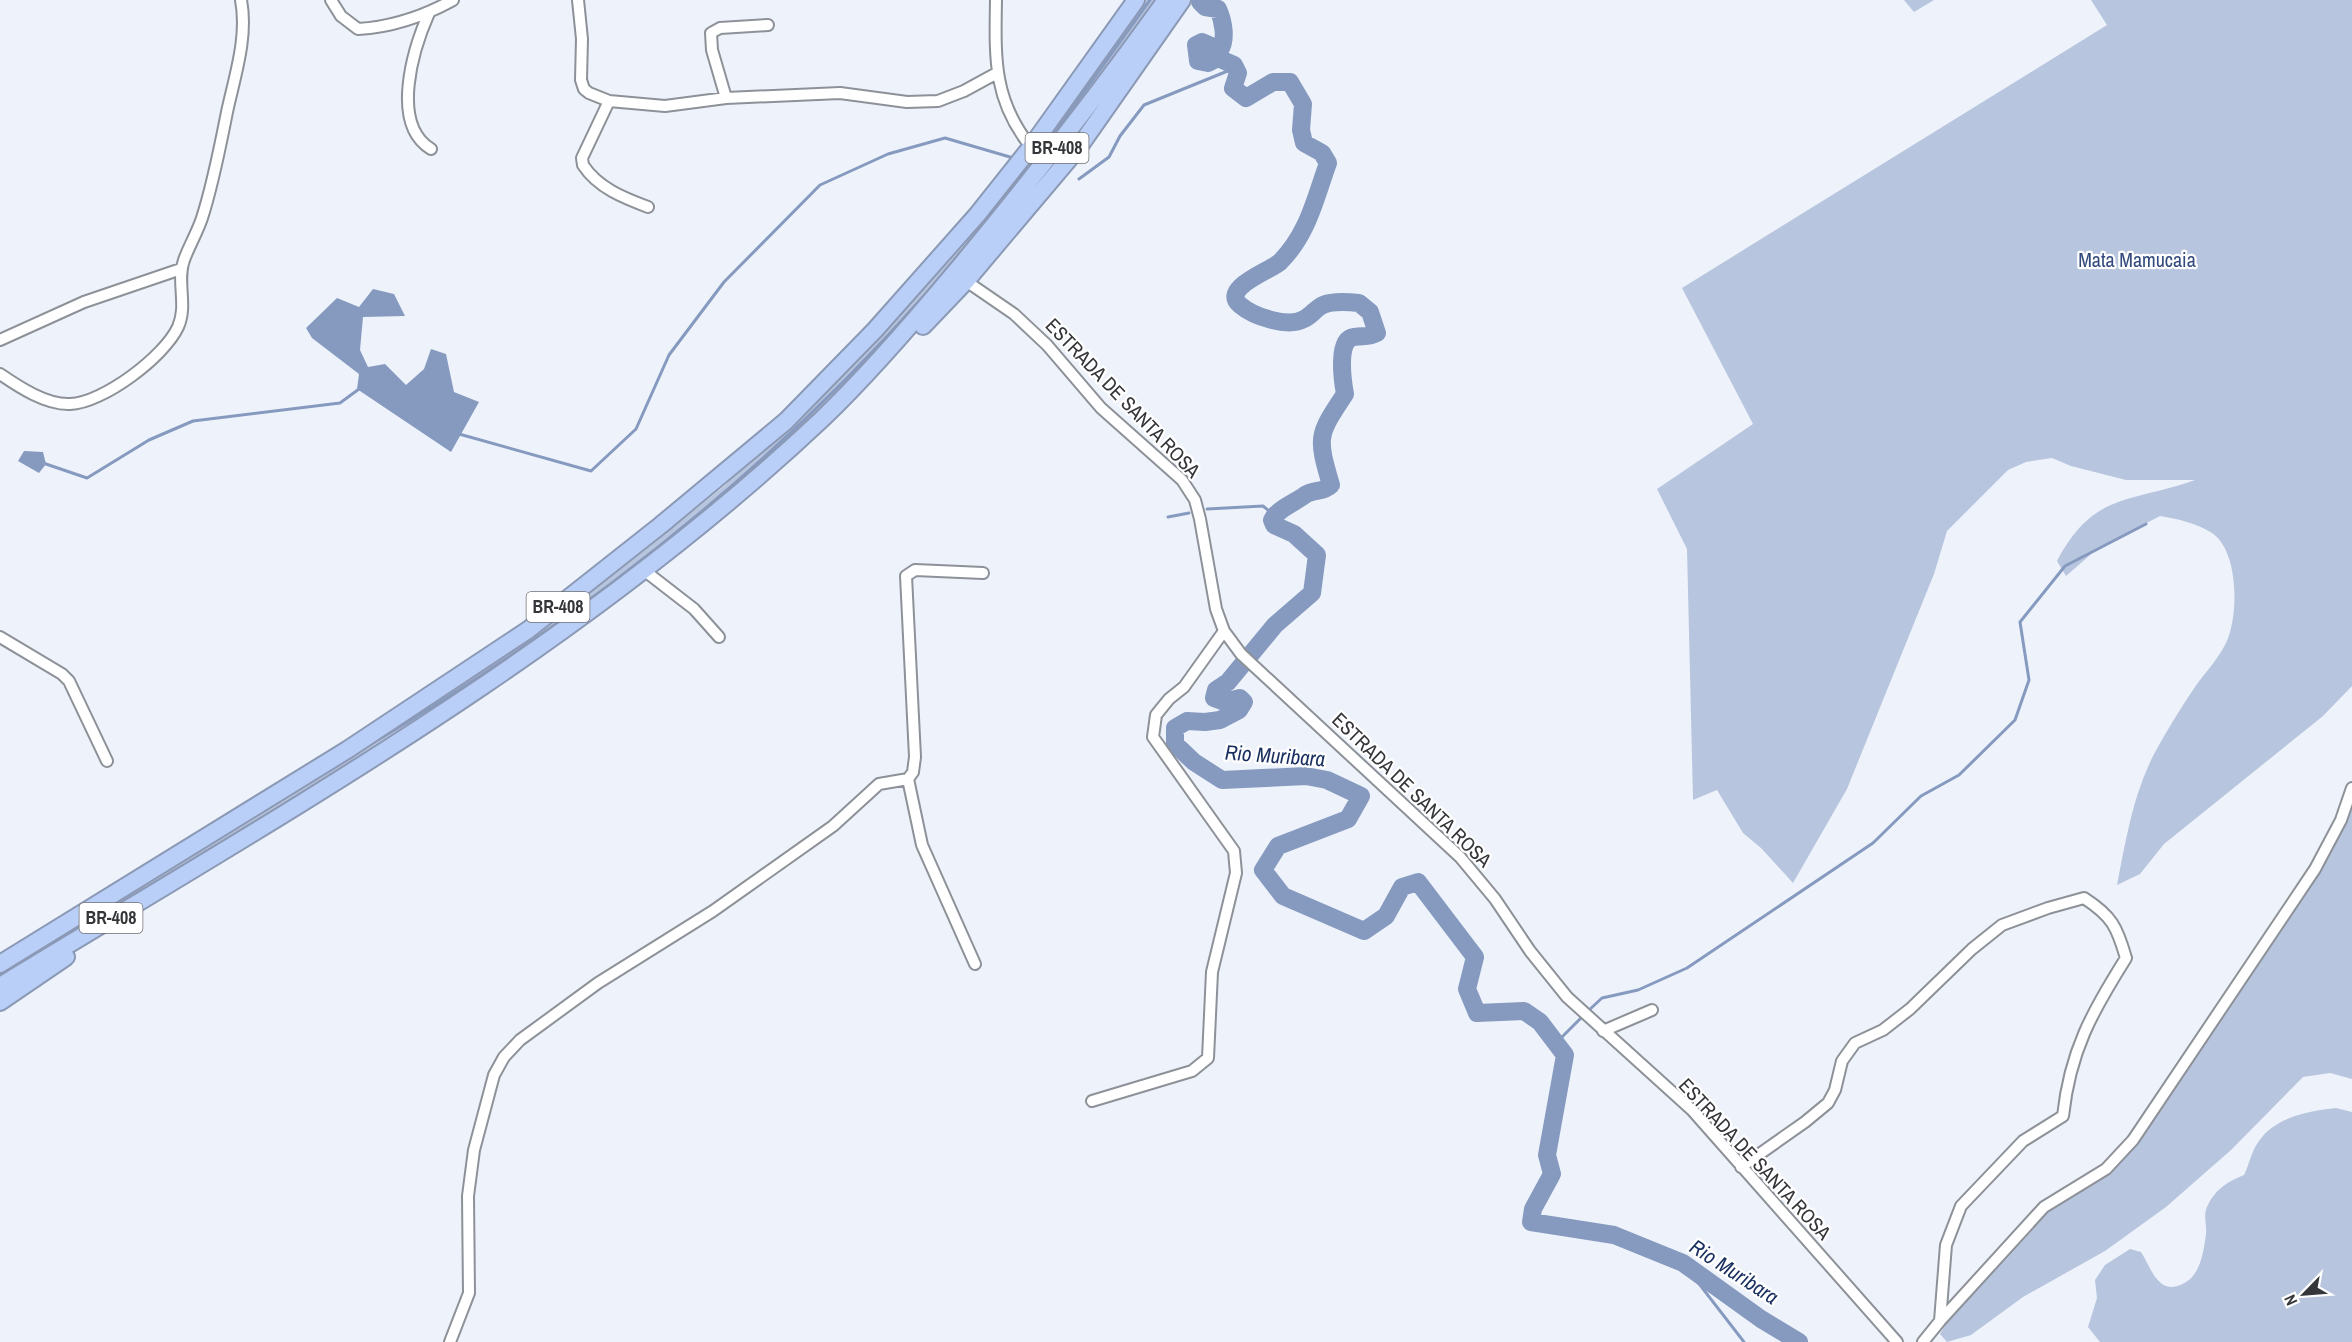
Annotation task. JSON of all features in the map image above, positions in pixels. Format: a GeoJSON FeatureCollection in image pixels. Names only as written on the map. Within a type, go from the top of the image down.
{"type":"FeatureCollection","features":[{"type":"Feature","properties":{"kind":"highway","name":"BR-408"},"geometry":{"type":"LineString","coordinates":[[0,964],[366,738],[528,630],[662,525],[786,421],[875,330],[977,215],[1031,147],[1136,0]]}},
{"type":"Feature","properties":{"kind":"highway","name":"BR-408"},"geometry":{"type":"LineString","coordinates":[[0,986],[415,733],[542,647],[645,571],[723,506],[822,418],[940,291],[1034,177],[1110,79],[1166,0]]}},
{"type":"Feature","properties":{"kind":"highway"},"geometry":{"type":"LineString","coordinates":[[723,506],[756,487],[794,455],[966,281],[1079,147],[1182,0]]}},
{"type":"Feature","properties":{"kind":"highway"},"geometry":{"type":"LineString","coordinates":[[0,1002],[223,850]]}},
{"type":"Feature","properties":{"kind":"street"},"geometry":{"type":"LineString","coordinates":[[0,374],[18,386],[50,401],[68,405],[84,403],[106,392],[162,350],[178,327],[184,290],[181,269],[202,219],[215,171],[242,45],[245,20],[241,0]]}},
{"type":"Feature","properties":{"kind":"street"},"geometry":{"type":"LineString","coordinates":[[331,0],[341,16],[358,29],[373,28],[429,13],[453,0]]}},
{"type":"Feature","properties":{"kind":"street"},"geometry":{"type":"LineString","coordinates":[[578,0],[582,39],[581,80],[584,89],[589,93],[609,101],[665,106],[726,98],[840,93],[907,102],[938,101],[964,92],[997,73]]}},
{"type":"Feature","properties":{"kind":"street"},"geometry":{"type":"LineString","coordinates":[[996,0],[997,73],[1008,113],[1031,147]]}},
{"type":"Feature","properties":{"kind":"street"},"geometry":{"type":"LineString","coordinates":[[429,13],[418,39],[409,84],[410,115],[414,134],[431,150]]}},
{"type":"Feature","properties":{"kind":"street"},"geometry":{"type":"LineString","coordinates":[[726,98],[712,50],[711,33],[720,28],[768,25]]}},
{"type":"Feature","properties":{"kind":"street"},"geometry":{"type":"LineString","coordinates":[[609,101],[582,158],[583,165],[599,182],[619,196],[648,207]]}},
{"type":"Feature","properties":{"kind":"street"},"geometry":{"type":"LineString","coordinates":[[0,340],[102,295],[181,269]]}},
{"type":"Feature","properties":{"kind":"street","name":"ESTRADA DE SANTA ROSA"},"geometry":{"type":"LineString","coordinates":[[966,281],[1014,314],[1047,345],[1101,408],[1165,462],[1189,490],[1200,519],[1216,609],[1224,631],[1241,654],[1460,857],[1495,900],[1530,951],[1580,1010],[1692,1110],[1897,1342]]}},
{"type":"Feature","properties":{"kind":"street"},"geometry":{"type":"LineString","coordinates":[[450,1342],[468,1293],[468,1196],[474,1150],[494,1076],[504,1057],[520,1040],[598,984],[713,911],[833,826],[879,784],[908,779],[913,772],[915,757],[906,576],[915,570],[983,573]]}},
{"type":"Feature","properties":{"kind":"street"},"geometry":{"type":"LineString","coordinates":[[645,571],[694,609],[719,637]]}},
{"type":"Feature","properties":{"kind":"street"},"geometry":{"type":"LineString","coordinates":[[1092,1101],[1192,1071],[1208,1058],[1212,972],[1236,873],[1236,861],[1234,851],[1153,737],[1156,715],[1194,674],[1224,631]]}},
{"type":"Feature","properties":{"kind":"street"},"geometry":{"type":"LineString","coordinates":[[0,637],[62,674],[69,681],[106,761]]}},
{"type":"Feature","properties":{"kind":"street"},"geometry":{"type":"LineString","coordinates":[[908,779],[922,845],[975,964]]}},
{"type":"Feature","properties":{"kind":"street"},"geometry":{"type":"LineString","coordinates":[[1923,1342],[2044,1207],[2106,1168],[2133,1140],[2315,869],[2341,820],[2352,788]]}},
{"type":"Feature","properties":{"kind":"street"},"geometry":{"type":"LineString","coordinates":[[1742,1167],[1828,1103],[1835,1090],[1842,1061],[1855,1043],[1882,1030],[1910,1009],[1972,949],[2002,926],[2048,908],[2084,898],[2106,912],[2121,940],[2126,958],[2088,1022],[2070,1066],[2063,1116],[2023,1141],[1961,1206],[1946,1245],[1940,1321]]}},
{"type":"Feature","properties":{"kind":"street"},"geometry":{"type":"LineString","coordinates":[[1603,1031],[1652,1010]]}},
{"type":"Feature","properties":{"kind":"green space"},"geometry":{"type":"Polygon","coordinates":[[[1145,0],[1159,0],[1081,110],[896,332],[813,416],[713,506],[574,617],[383,742],[0,979],[0,966],[517,646],[644,551],[723,487],[833,384],[928,284],[1023,170],[1145,0]]]}},
{"type":"Feature","properties":{"kind":"green space"},"geometry":{"type":"Polygon","coordinates":[[[1904,0],[1934,0],[1914,12],[1904,0]]]}},
{"type":"Feature","properties":{"kind":"green space","name":"Mata Mamucaia"},"geometry":{"type":"Polygon","coordinates":[[[2091,0],[2352,0],[2352,686],[2323,716],[2164,844],[2140,874],[2117,885],[2131,818],[2147,770],[2180,709],[2226,643],[2233,617],[2232,569],[2221,542],[2212,533],[2187,522],[2160,516],[2097,549],[2066,576],[2057,561],[2071,538],[2085,522],[2116,503],[2195,480],[2126,480],[2071,466],[2052,458],[2026,462],[2008,470],[1947,531],[1934,574],[1847,789],[1793,883],[1761,848],[1743,833],[1717,790],[1693,800],[1687,549],[1657,489],[1753,424],[1682,288],[2107,25],[2091,0]]]}},
{"type":"Feature","properties":{"kind":"green space"},"geometry":{"type":"Polygon","coordinates":[[[2352,805],[2352,1079],[2330,1073],[2303,1077],[2231,1150],[2166,1207],[2105,1251],[2023,1297],[1971,1335],[1947,1342],[1940,1334],[1950,1317],[2044,1214],[2083,1187],[2134,1132],[2300,903],[2325,863],[2352,805]]]}},
{"type":"Feature","properties":{"kind":"green space"},"geometry":{"type":"Polygon","coordinates":[[[2336,1108],[2352,1112],[2352,1342],[2100,1342],[2088,1327],[2097,1298],[2095,1280],[2105,1265],[2130,1249],[2141,1252],[2159,1282],[2170,1287],[2185,1283],[2191,1278],[2202,1258],[2206,1234],[2205,1213],[2210,1201],[2222,1187],[2244,1175],[2255,1148],[2264,1135],[2272,1127],[2292,1117],[2336,1108]]]}},
{"type":"Feature","properties":{"kind":"shaded area"},"geometry":{"type":"Polygon","coordinates":[[[373,289],[394,294],[405,316],[363,317],[360,350],[368,367],[385,364],[406,385],[424,369],[431,349],[446,354],[454,392],[479,402],[451,452],[357,389],[359,374],[312,338],[306,328],[337,298],[359,307],[373,289]]]}},
{"type":"Feature","properties":{"kind":"shaded area"},"geometry":{"type":"Polygon","coordinates":[[[24,451],[43,452],[46,464],[39,473],[18,461],[24,451]]]}},
{"type":"Feature","properties":{"kind":"waterway"},"geometry":{"type":"LineString","coordinates":[[1030,167],[1150,0]]}},
{"type":"Feature","properties":{"kind":"waterway","name":"Rio Muribara"},"geometry":{"type":"LineString","coordinates":[[1202,0],[1200,2],[1205,7],[1218,9],[1224,35],[1220,50],[1202,42],[1196,45],[1198,61],[1208,63],[1218,58],[1234,65],[1238,73],[1233,88],[1246,98],[1273,82],[1290,82],[1303,104],[1301,130],[1304,143],[1322,153],[1328,163],[1310,216],[1290,251],[1275,266],[1241,286],[1236,292],[1236,299],[1240,305],[1254,314],[1280,322],[1304,319],[1320,306],[1327,304],[1359,303],[1370,312],[1377,333],[1354,337],[1345,345],[1342,362],[1345,394],[1329,419],[1322,437],[1323,456],[1331,485],[1305,495],[1274,516],[1272,520],[1274,525],[1294,534],[1317,555],[1312,593],[1275,625],[1228,682],[1216,690],[1214,698],[1225,702],[1240,698],[1244,702],[1239,710],[1220,720],[1187,721],[1175,728],[1175,744],[1194,762],[1222,780],[1306,776],[1327,780],[1361,796],[1348,819],[1278,846],[1263,870],[1283,896],[1364,931],[1386,916],[1402,887],[1418,882],[1475,957],[1467,989],[1477,1013],[1524,1011],[1540,1022],[1565,1055],[1547,1155],[1552,1174],[1533,1209],[1531,1222],[1614,1235],[1683,1263],[1761,1319],[1799,1342]]}},
{"type":"Feature","properties":{"kind":"waterway"},"geometry":{"type":"LineString","coordinates":[[1079,179],[1109,157],[1120,136],[1144,105],[1235,68]]}},
{"type":"Feature","properties":{"kind":"waterway"},"geometry":{"type":"LineString","coordinates":[[459,434],[591,471],[636,429],[669,355],[724,282],[820,185],[888,154],[945,138],[1010,157]]}},
{"type":"Feature","properties":{"kind":"waterway"},"geometry":{"type":"LineString","coordinates":[[371,744],[447,698],[521,649],[664,542],[732,485],[862,363],[922,298],[1015,186]]}},
{"type":"Feature","properties":{"kind":"waterway"},"geometry":{"type":"LineString","coordinates":[[43,463],[87,478],[149,440],[193,421],[340,403],[359,389]]}},
{"type":"Feature","properties":{"kind":"waterway"},"geometry":{"type":"LineString","coordinates":[[1207,509],[1263,506],[1274,515]]}},
{"type":"Feature","properties":{"kind":"waterway"},"geometry":{"type":"LineString","coordinates":[[1168,517],[1189,513]]}},
{"type":"Feature","properties":{"kind":"waterway"},"geometry":{"type":"LineString","coordinates":[[1588,1011],[1602,998],[1638,990],[1687,968],[1873,843],[1921,796],[1959,775],[2015,720],[2029,680],[2020,622],[2065,566],[2146,524]]}},
{"type":"Feature","properties":{"kind":"waterway"},"geometry":{"type":"LineString","coordinates":[[1556,1043],[1583,1016]]}},
{"type":"Feature","properties":{"kind":"waterway"},"geometry":{"type":"LineString","coordinates":[[1683,1263],[1744,1342]]}}]}
